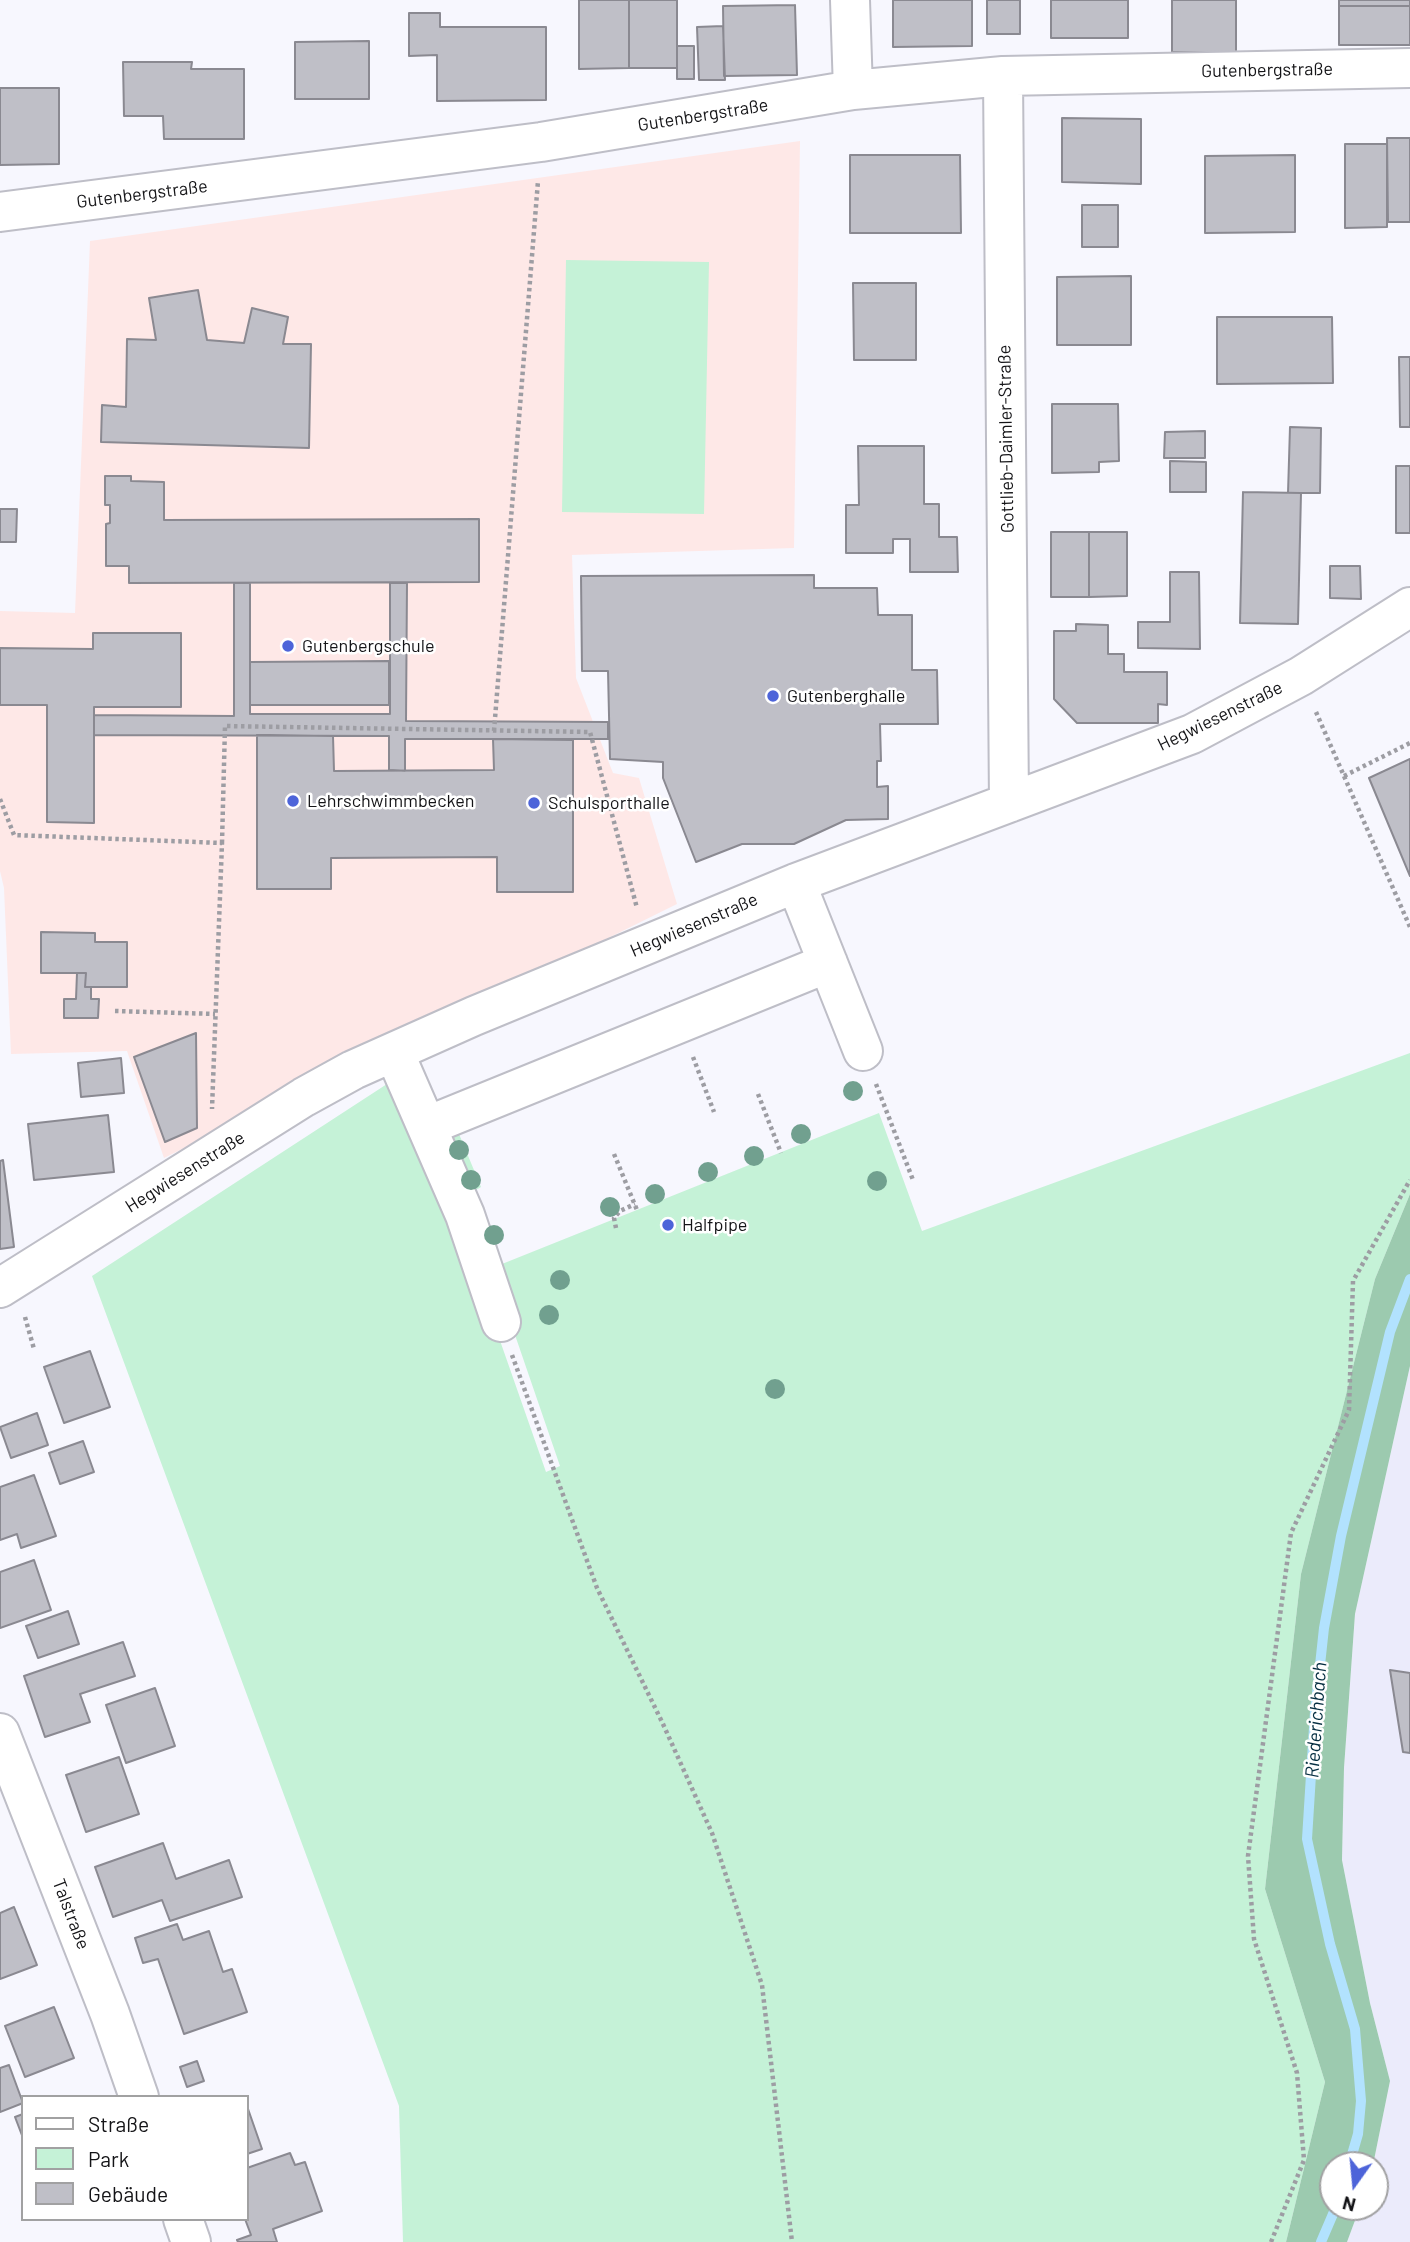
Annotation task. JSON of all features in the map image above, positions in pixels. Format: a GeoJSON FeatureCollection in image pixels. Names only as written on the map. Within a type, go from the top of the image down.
{"type":"FeatureCollection","features":[{"type":"Feature","properties":{"kind":"street"},"geometry":{"type":"LineString","coordinates":[[850,0],[853,90]]}},
{"type":"Feature","properties":{"kind":"street","name":"Gutenbergstraße"},"geometry":{"type":"LineString","coordinates":[[0,212],[541,142],[853,90],[1003,76],[1410,68]]}},
{"type":"Feature","properties":{"kind":"street","name":"Gottlieb-Daimler-Straße"},"geometry":{"type":"LineString","coordinates":[[1003,76],[1009,803]]}},
{"type":"Feature","properties":{"kind":"street","name":"Hegwiesenstraße"},"geometry":{"type":"LineString","coordinates":[[0,1288],[353,1069],[796,883],[1192,734],[1301,676],[1410,607]]}},
{"type":"Feature","properties":{"kind":"street"},"geometry":{"type":"LineString","coordinates":[[796,883],[863,1051]]}},
{"type":"Feature","properties":{"kind":"street"},"geometry":{"type":"LineString","coordinates":[[427,1126],[828,963]]}},
{"type":"Feature","properties":{"kind":"street"},"geometry":{"type":"LineString","coordinates":[[394,1052],[465,1214],[501,1322]]}},
{"type":"Feature","properties":{"kind":"street","name":"Talstraße"},"geometry":{"type":"LineString","coordinates":[[0,1733],[110,2014],[138,2095]]}},
{"type":"Feature","properties":{"kind":"street"},"geometry":{"type":"LineString","coordinates":[[184,2221],[191,2242]]}},
{"type":"Feature","properties":{"kind":"path"},"geometry":{"type":"LineString","coordinates":[[494,731],[541,142]]}},
{"type":"Feature","properties":{"kind":"path"},"geometry":{"type":"LineString","coordinates":[[1301,676],[1410,927]]}},
{"type":"Feature","properties":{"kind":"path"},"geometry":{"type":"LineString","coordinates":[[211,1156],[225,726],[590,732],[640,920]]}},
{"type":"Feature","properties":{"kind":"path"},"geometry":{"type":"LineString","coordinates":[[1344,776],[1410,743]]}},
{"type":"Feature","properties":{"kind":"path"},"geometry":{"type":"LineString","coordinates":[[0,799],[14,835],[222,842]]}},
{"type":"Feature","properties":{"kind":"path"},"geometry":{"type":"LineString","coordinates":[[115,1011],[215,1014]]}},
{"type":"Feature","properties":{"kind":"path"},"geometry":{"type":"LineString","coordinates":[[863,1051],[913,1180]]}},
{"type":"Feature","properties":{"kind":"path"},"geometry":{"type":"LineString","coordinates":[[758,1094],[781,1153]]}},
{"type":"Feature","properties":{"kind":"path"},"geometry":{"type":"LineString","coordinates":[[614,1154],[636,1207],[620,1211],[614,1218],[616,1227]]}},
{"type":"Feature","properties":{"kind":"path"},"geometry":{"type":"LineString","coordinates":[[1271,2242],[1304,2160],[1297,2073],[1254,1939],[1249,1843],[1291,1533],[1349,1410],[1353,1281],[1410,1180]]}},
{"type":"Feature","properties":{"kind":"path"},"geometry":{"type":"LineString","coordinates":[[501,1322],[551,1467],[597,1588],[712,1833],[762,1985],[792,2242]]}},
{"type":"Feature","properties":{"kind":"shaded area","name":"Gutenbergschule"},"geometry":{"type":"Polygon","coordinates":[[[800,141],[794,548],[572,555],[576,678],[613,773],[639,778],[677,904],[164,1158],[127,1051],[11,1054],[4,888],[0,871],[0,611],[75,613],[90,241],[800,141]]]}},
{"type":"Feature","properties":{"kind":"shaded area"},"geometry":{"type":"Polygon","coordinates":[[[1410,1366],[1410,2242],[1347,2242],[1355,2221],[1389,2221],[1389,2151],[1376,2151],[1390,2081],[1370,2003],[1342,1860],[1344,1768],[1355,1614],[1410,1366]]]}},
{"type":"Feature","properties":{"kind":"green space"},"geometry":{"type":"Polygon","coordinates":[[[566,260],[709,262],[704,514],[562,512],[566,260]]]}},
{"type":"Feature","properties":{"kind":"green space"},"geometry":{"type":"Polygon","coordinates":[[[1410,1053],[1410,1194],[1375,1279],[1301,1574],[1265,1889],[1325,2082],[1286,2242],[403,2242],[399,2106],[92,1276],[387,1084],[395,1088],[476,1272],[546,1472],[560,1466],[492,1268],[879,1113],[922,1231],[1410,1053]]]}},
{"type":"Feature","properties":{"kind":"green space"},"geometry":{"type":"Polygon","coordinates":[[[459,1134],[481,1187],[476,1190],[468,1190],[452,1137],[459,1134]]]}},
{"type":"Feature","properties":{"kind":"green space"},"geometry":{"type":"Polygon","coordinates":[[[1410,1194],[1410,1366],[1355,1614],[1344,1768],[1342,1860],[1370,2003],[1390,2081],[1376,2151],[1319,2151],[1319,2221],[1355,2221],[1347,2242],[1286,2242],[1325,2082],[1265,1889],[1301,1574],[1375,1279],[1410,1194]]]}},
{"type":"Feature","properties":{"kind":"building"},"geometry":{"type":"Polygon","coordinates":[[[579,0],[629,0],[629,68],[579,69],[579,0]]]}},
{"type":"Feature","properties":{"kind":"building"},"geometry":{"type":"Polygon","coordinates":[[[629,0],[677,0],[677,68],[629,68],[629,0]]]}},
{"type":"Feature","properties":{"kind":"building"},"geometry":{"type":"Polygon","coordinates":[[[893,0],[972,0],[972,46],[893,47],[893,0]]]}},
{"type":"Feature","properties":{"kind":"building"},"geometry":{"type":"Polygon","coordinates":[[[987,0],[1020,0],[1020,34],[987,34],[987,0]]]}},
{"type":"Feature","properties":{"kind":"building"},"geometry":{"type":"Polygon","coordinates":[[[1051,0],[1128,0],[1128,38],[1051,38],[1051,0]]]}},
{"type":"Feature","properties":{"kind":"building"},"geometry":{"type":"Polygon","coordinates":[[[1172,0],[1236,0],[1236,52],[1172,52],[1172,0]]]}},
{"type":"Feature","properties":{"kind":"building"},"geometry":{"type":"Polygon","coordinates":[[[1339,0],[1410,0],[1410,6],[1339,6],[1339,0]]]}},
{"type":"Feature","properties":{"kind":"building"},"geometry":{"type":"Polygon","coordinates":[[[795,5],[797,75],[724,76],[723,6],[795,5]]]}},
{"type":"Feature","properties":{"kind":"building"},"geometry":{"type":"Polygon","coordinates":[[[1339,6],[1410,6],[1410,45],[1339,45],[1339,6]]]}},
{"type":"Feature","properties":{"kind":"building"},"geometry":{"type":"Polygon","coordinates":[[[409,13],[440,13],[440,27],[546,27],[546,100],[437,101],[437,55],[409,56],[409,13]]]}},
{"type":"Feature","properties":{"kind":"building"},"geometry":{"type":"Polygon","coordinates":[[[723,26],[725,80],[699,80],[697,27],[723,26]]]}},
{"type":"Feature","properties":{"kind":"building"},"geometry":{"type":"Polygon","coordinates":[[[369,41],[369,99],[295,99],[295,42],[369,41]]]}},
{"type":"Feature","properties":{"kind":"building"},"geometry":{"type":"Polygon","coordinates":[[[677,46],[694,46],[694,79],[677,79],[677,46]]]}},
{"type":"Feature","properties":{"kind":"building"},"geometry":{"type":"Polygon","coordinates":[[[123,62],[192,62],[191,69],[244,69],[244,139],[164,139],[163,116],[124,116],[123,62]]]}},
{"type":"Feature","properties":{"kind":"building"},"geometry":{"type":"Polygon","coordinates":[[[0,88],[59,88],[59,164],[0,165],[0,88]]]}},
{"type":"Feature","properties":{"kind":"building"},"geometry":{"type":"Polygon","coordinates":[[[1062,118],[1141,119],[1141,184],[1062,182],[1062,118]]]}},
{"type":"Feature","properties":{"kind":"building"},"geometry":{"type":"Polygon","coordinates":[[[1387,138],[1410,138],[1410,222],[1388,222],[1387,138]]]}},
{"type":"Feature","properties":{"kind":"building"},"geometry":{"type":"Polygon","coordinates":[[[1345,144],[1387,144],[1387,227],[1345,228],[1345,144]]]}},
{"type":"Feature","properties":{"kind":"building"},"geometry":{"type":"Polygon","coordinates":[[[850,155],[960,155],[961,233],[850,233],[850,155]]]}},
{"type":"Feature","properties":{"kind":"building"},"geometry":{"type":"Polygon","coordinates":[[[1295,155],[1295,232],[1205,233],[1205,156],[1295,155]]]}},
{"type":"Feature","properties":{"kind":"building"},"geometry":{"type":"Polygon","coordinates":[[[1082,205],[1118,205],[1118,247],[1082,247],[1082,205]]]}},
{"type":"Feature","properties":{"kind":"building"},"geometry":{"type":"Polygon","coordinates":[[[1131,276],[1131,345],[1057,345],[1057,277],[1131,276]]]}},
{"type":"Feature","properties":{"kind":"building"},"geometry":{"type":"Polygon","coordinates":[[[853,283],[916,283],[916,360],[854,360],[853,283]]]}},
{"type":"Feature","properties":{"kind":"building"},"geometry":{"type":"Polygon","coordinates":[[[198,290],[207,340],[244,343],[252,308],[288,317],[283,344],[311,344],[309,448],[101,442],[102,405],[126,407],[127,339],[156,340],[149,298],[198,290]]]}},
{"type":"Feature","properties":{"kind":"building"},"geometry":{"type":"Polygon","coordinates":[[[1217,317],[1332,317],[1333,383],[1217,384],[1217,317]]]}},
{"type":"Feature","properties":{"kind":"building"},"geometry":{"type":"Polygon","coordinates":[[[1399,357],[1410,357],[1410,427],[1400,427],[1399,357]]]}},
{"type":"Feature","properties":{"kind":"building"},"geometry":{"type":"Polygon","coordinates":[[[1052,404],[1118,404],[1119,461],[1099,462],[1099,472],[1052,473],[1052,404]]]}},
{"type":"Feature","properties":{"kind":"building"},"geometry":{"type":"Polygon","coordinates":[[[1290,427],[1321,428],[1320,493],[1288,493],[1290,427]]]}},
{"type":"Feature","properties":{"kind":"building"},"geometry":{"type":"Polygon","coordinates":[[[1205,431],[1205,458],[1164,458],[1165,432],[1205,431]]]}},
{"type":"Feature","properties":{"kind":"building"},"geometry":{"type":"Polygon","coordinates":[[[858,446],[924,446],[924,504],[939,504],[939,537],[957,537],[958,572],[910,572],[910,539],[893,539],[893,553],[846,553],[846,505],[859,505],[858,446]]]}},
{"type":"Feature","properties":{"kind":"building"},"geometry":{"type":"Polygon","coordinates":[[[1170,461],[1206,462],[1206,492],[1170,492],[1170,461]]]}},
{"type":"Feature","properties":{"kind":"building"},"geometry":{"type":"Polygon","coordinates":[[[1396,466],[1410,466],[1410,533],[1396,533],[1396,466]]]}},
{"type":"Feature","properties":{"kind":"building"},"geometry":{"type":"Polygon","coordinates":[[[105,476],[131,476],[131,481],[164,482],[164,520],[479,519],[479,582],[129,583],[129,566],[106,566],[106,524],[110,523],[110,505],[105,505],[105,476]]]}},
{"type":"Feature","properties":{"kind":"building"},"geometry":{"type":"Polygon","coordinates":[[[1243,492],[1301,493],[1298,624],[1240,623],[1243,492]]]}},
{"type":"Feature","properties":{"kind":"building"},"geometry":{"type":"Polygon","coordinates":[[[0,509],[17,509],[16,542],[0,542],[0,509]]]}},
{"type":"Feature","properties":{"kind":"building"},"geometry":{"type":"Polygon","coordinates":[[[1051,532],[1089,532],[1089,597],[1051,597],[1051,532]]]}},
{"type":"Feature","properties":{"kind":"building"},"geometry":{"type":"Polygon","coordinates":[[[1089,532],[1127,532],[1127,596],[1089,597],[1089,532]]]}},
{"type":"Feature","properties":{"kind":"building"},"geometry":{"type":"Polygon","coordinates":[[[1330,566],[1360,566],[1361,599],[1330,598],[1330,566]]]}},
{"type":"Feature","properties":{"kind":"building"},"geometry":{"type":"Polygon","coordinates":[[[1170,572],[1199,572],[1200,649],[1138,648],[1138,622],[1170,622],[1170,572]]]}},
{"type":"Feature","properties":{"kind":"building","name":"Gutenberghalle"},"geometry":{"type":"Polygon","coordinates":[[[814,575],[814,588],[877,588],[878,615],[912,615],[912,670],[937,670],[938,724],[880,724],[881,761],[877,761],[877,787],[888,786],[888,819],[846,820],[794,844],[742,844],[696,862],[663,778],[663,762],[610,759],[608,671],[582,671],[581,576],[814,575]]]}},
{"type":"Feature","properties":{"kind":"building"},"geometry":{"type":"Polygon","coordinates":[[[234,583],[250,583],[250,714],[390,714],[390,583],[407,583],[406,721],[608,722],[608,739],[405,739],[405,771],[389,770],[389,736],[94,735],[94,715],[234,716],[234,583]]]}},
{"type":"Feature","properties":{"kind":"building"},"geometry":{"type":"Polygon","coordinates":[[[1076,624],[1108,625],[1108,654],[1124,654],[1124,672],[1167,672],[1167,705],[1158,704],[1158,723],[1077,723],[1054,699],[1054,631],[1076,631],[1076,624]]]}},
{"type":"Feature","properties":{"kind":"building"},"geometry":{"type":"Polygon","coordinates":[[[93,633],[181,633],[181,707],[94,707],[94,823],[47,822],[47,705],[0,705],[0,648],[93,649],[93,633]]]}},
{"type":"Feature","properties":{"kind":"building"},"geometry":{"type":"Polygon","coordinates":[[[389,661],[389,705],[250,705],[250,662],[389,661]]]}},
{"type":"Feature","properties":{"kind":"building"},"geometry":{"type":"Polygon","coordinates":[[[257,735],[333,736],[334,771],[494,770],[493,739],[573,740],[573,892],[497,892],[497,857],[331,858],[331,889],[257,889],[257,735]]]}},
{"type":"Feature","properties":{"kind":"building"},"geometry":{"type":"Polygon","coordinates":[[[1410,759],[1410,876],[1369,778],[1410,759]]]}},
{"type":"Feature","properties":{"kind":"building"},"geometry":{"type":"Polygon","coordinates":[[[41,932],[95,933],[95,942],[127,942],[127,987],[85,987],[86,973],[41,973],[41,932]]]}},
{"type":"Feature","properties":{"kind":"building"},"geometry":{"type":"Polygon","coordinates":[[[77,973],[86,973],[85,987],[91,987],[91,999],[99,999],[98,1018],[64,1018],[64,999],[76,999],[77,973]]]}},
{"type":"Feature","properties":{"kind":"building"},"geometry":{"type":"Polygon","coordinates":[[[196,1033],[197,1128],[165,1142],[134,1057],[196,1033]]]}},
{"type":"Feature","properties":{"kind":"building"},"geometry":{"type":"Polygon","coordinates":[[[121,1058],[124,1093],[81,1097],[78,1063],[121,1058]]]}},
{"type":"Feature","properties":{"kind":"building"},"geometry":{"type":"Polygon","coordinates":[[[108,1115],[114,1172],[34,1180],[28,1124],[108,1115]]]}},
{"type":"Feature","properties":{"kind":"building"},"geometry":{"type":"Polygon","coordinates":[[[3,1160],[14,1247],[0,1249],[0,1161],[3,1160]]]}},
{"type":"Feature","properties":{"kind":"building"},"geometry":{"type":"Polygon","coordinates":[[[90,1351],[110,1407],[64,1423],[44,1367],[90,1351]]]}},
{"type":"Feature","properties":{"kind":"building"},"geometry":{"type":"Polygon","coordinates":[[[37,1413],[48,1445],[11,1458],[0,1427],[37,1413]]]}},
{"type":"Feature","properties":{"kind":"building"},"geometry":{"type":"Polygon","coordinates":[[[83,1441],[94,1472],[60,1484],[49,1453],[83,1441]]]}},
{"type":"Feature","properties":{"kind":"building"},"geometry":{"type":"Polygon","coordinates":[[[34,1475],[56,1536],[21,1548],[17,1534],[0,1540],[0,1487],[34,1475]]]}},
{"type":"Feature","properties":{"kind":"building"},"geometry":{"type":"Polygon","coordinates":[[[34,1560],[51,1610],[0,1628],[0,1572],[34,1560]]]}},
{"type":"Feature","properties":{"kind":"building"},"geometry":{"type":"Polygon","coordinates":[[[68,1611],[79,1644],[38,1658],[26,1626],[68,1611]]]}},
{"type":"Feature","properties":{"kind":"building"},"geometry":{"type":"Polygon","coordinates":[[[123,1642],[135,1676],[80,1694],[90,1722],[45,1737],[24,1676],[123,1642]]]}},
{"type":"Feature","properties":{"kind":"building"},"geometry":{"type":"Polygon","coordinates":[[[1390,1670],[1410,1673],[1410,1753],[1403,1752],[1390,1670]]]}},
{"type":"Feature","properties":{"kind":"building"},"geometry":{"type":"Polygon","coordinates":[[[155,1688],[175,1746],[126,1763],[106,1705],[155,1688]]]}},
{"type":"Feature","properties":{"kind":"building"},"geometry":{"type":"Polygon","coordinates":[[[119,1757],[139,1814],[86,1832],[66,1775],[119,1757]]]}},
{"type":"Feature","properties":{"kind":"building"},"geometry":{"type":"Polygon","coordinates":[[[163,1843],[176,1879],[229,1860],[242,1897],[170,1921],[162,1900],[113,1917],[95,1867],[163,1843]]]}},
{"type":"Feature","properties":{"kind":"building"},"geometry":{"type":"Polygon","coordinates":[[[14,1907],[37,1965],[0,1979],[0,1913],[14,1907]]]}},
{"type":"Feature","properties":{"kind":"building"},"geometry":{"type":"Polygon","coordinates":[[[177,1924],[183,1940],[209,1931],[223,1972],[232,1969],[247,2012],[184,2034],[158,1959],[143,1963],[135,1938],[177,1924]]]}},
{"type":"Feature","properties":{"kind":"building"},"geometry":{"type":"Polygon","coordinates":[[[54,2007],[74,2058],[25,2077],[5,2026],[54,2007]]]}},
{"type":"Feature","properties":{"kind":"building"},"geometry":{"type":"Polygon","coordinates":[[[197,2061],[204,2081],[187,2087],[180,2067],[197,2061]]]}},
{"type":"Feature","properties":{"kind":"building"},"geometry":{"type":"Polygon","coordinates":[[[9,2065],[21,2104],[0,2112],[0,2068],[9,2065]]]}},
{"type":"Feature","properties":{"kind":"building"},"geometry":{"type":"Polygon","coordinates":[[[248,2109],[262,2149],[248,2154],[248,2109]]]}},
{"type":"Feature","properties":{"kind":"building"},"geometry":{"type":"Polygon","coordinates":[[[21,2115],[21,2133],[15,2117],[21,2115]]]}},
{"type":"Feature","properties":{"kind":"building"},"geometry":{"type":"Polygon","coordinates":[[[290,2153],[295,2165],[305,2162],[322,2211],[273,2229],[277,2242],[238,2242],[237,2240],[251,2235],[246,2221],[248,2221],[248,2168],[290,2153]]]}},
{"type":"Feature","properties":{"kind":"waterway","name":"Riederichbach"},"geometry":{"type":"LineString","coordinates":[[1353,2151],[1358,2134],[1361,2101],[1355,2029],[1330,1944],[1307,1839],[1315,1711],[1324,1628],[1341,1536],[1390,1332],[1410,1279]]}},
{"type":"Feature","properties":{"kind":"waterway","name":"Riederichbach"},"geometry":{"type":"LineString","coordinates":[[1321,2242],[1330,2221]]}},
{"type":"Feature","properties":{"kind":"place","name":"Gutenbergschule"},"geometry":{"type":"Point","coordinates":[288,646]}},
{"type":"Feature","properties":{"kind":"place","name":"Gutenberghalle"},"geometry":{"type":"Point","coordinates":[773,696]}},
{"type":"Feature","properties":{"kind":"place","name":"Lehrschwimmbecken"},"geometry":{"type":"Point","coordinates":[293,801]}},
{"type":"Feature","properties":{"kind":"place","name":"Schulsporthalle"},"geometry":{"type":"Point","coordinates":[534,803]}},
{"type":"Feature","properties":{"kind":"place","name":"Halfpipe"},"geometry":{"type":"Point","coordinates":[668,1225]}}]}
